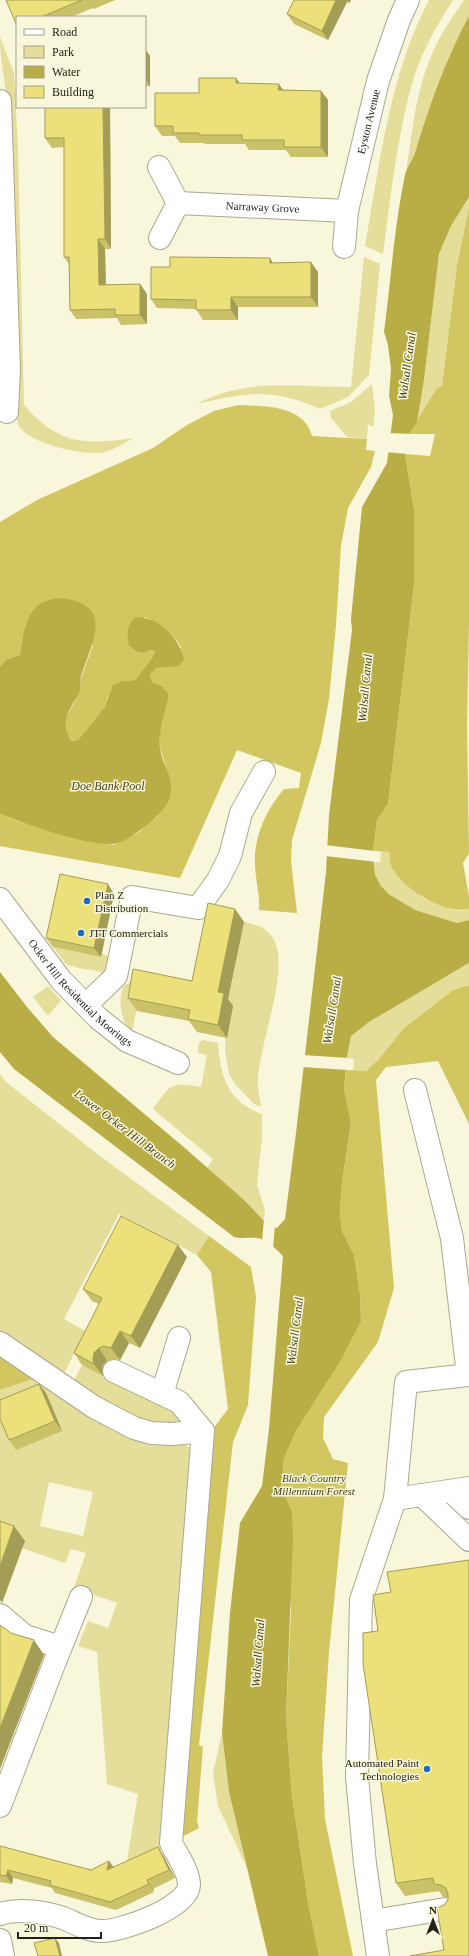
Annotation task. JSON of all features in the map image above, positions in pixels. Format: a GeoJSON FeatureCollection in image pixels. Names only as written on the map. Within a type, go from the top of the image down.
{"type":"FeatureCollection","features":[{"type":"Feature","properties":{"kind":"street","name":"Eyston Avenue"},"geometry":{"type":"LineString","coordinates":[[344,247],[347,211],[378,81],[398,20],[408,0]]}},
{"type":"Feature","properties":{"kind":"street"},"geometry":{"type":"LineString","coordinates":[[0,101],[7,412]]}},
{"type":"Feature","properties":{"kind":"street"},"geometry":{"type":"LineString","coordinates":[[159,167],[178,203],[160,238]]}},
{"type":"Feature","properties":{"kind":"street","name":"Narraway Grove"},"geometry":{"type":"LineString","coordinates":[[178,203],[347,211]]}},
{"type":"Feature","properties":{"kind":"street"},"geometry":{"type":"LineString","coordinates":[[86,1005],[116,976],[115,937],[121,905],[132,897],[198,908],[218,880],[230,856],[241,813],[264,772]]}},
{"type":"Feature","properties":{"kind":"street","name":"Ocker Hill Residential Moorings"},"geometry":{"type":"LineString","coordinates":[[0,899],[61,980],[98,1018],[127,1040],[178,1063]]}},
{"type":"Feature","properties":{"kind":"street"},"geometry":{"type":"LineString","coordinates":[[378,1956],[365,1864],[357,1777],[361,1600],[395,1499],[406,1382],[469,1375],[452,1238],[415,1090]]}},
{"type":"Feature","properties":{"kind":"street"},"geometry":{"type":"LineString","coordinates":[[162,1394],[179,1338]]}},
{"type":"Feature","properties":{"kind":"street"},"geometry":{"type":"LineString","coordinates":[[0,1342],[94,1408],[134,1428],[151,1433],[172,1434],[203,1431]]}},
{"type":"Feature","properties":{"kind":"street"},"geometry":{"type":"LineString","coordinates":[[0,1914],[25,1912],[43,1913],[101,1931],[120,1928],[152,1917],[182,1900],[189,1886],[187,1875],[171,1843],[203,1431],[179,1402],[114,1371]]}},
{"type":"Feature","properties":{"kind":"street"},"geometry":{"type":"LineString","coordinates":[[395,1499],[460,1489],[469,1508]]}},
{"type":"Feature","properties":{"kind":"street"},"geometry":{"type":"LineString","coordinates":[[422,1495],[469,1540]]}},
{"type":"Feature","properties":{"kind":"street"},"geometry":{"type":"LineString","coordinates":[[0,1806],[60,1647],[81,1597]]}},
{"type":"Feature","properties":{"kind":"street"},"geometry":{"type":"LineString","coordinates":[[0,1615],[25,1636],[60,1647]]}},
{"type":"Feature","properties":{"kind":"street"},"geometry":{"type":"LineString","coordinates":[[373,1921],[445,1909]]}},
{"type":"Feature","properties":{"kind":"street"},"geometry":{"type":"LineString","coordinates":[[0,1940],[3,1956]]}},
{"type":"Feature","properties":{"kind":"green space"},"geometry":{"type":"Polygon","coordinates":[[[429,0],[453,0],[426,47],[414,77],[399,142],[383,254],[365,246],[381,152],[395,89],[404,59],[415,29],[429,0]]]}},
{"type":"Feature","properties":{"kind":"green space"},"geometry":{"type":"Polygon","coordinates":[[[464,0],[469,0],[469,16],[445,68],[428,112],[411,165],[406,173],[417,101],[425,73],[433,51],[441,36],[464,0]]]}},
{"type":"Feature","properties":{"kind":"green space"},"geometry":{"type":"Polygon","coordinates":[[[0,37],[14,73],[18,149],[24,405],[36,418],[49,428],[61,435],[73,439],[101,441],[134,438],[113,449],[100,453],[70,450],[36,440],[20,428],[17,421],[7,103],[0,37]]]}},
{"type":"Feature","properties":{"kind":"green space"},"geometry":{"type":"Polygon","coordinates":[[[469,197],[469,207],[457,265],[442,387],[437,388],[417,422],[424,380],[439,254],[451,226],[469,197]]]}},
{"type":"Feature","properties":{"kind":"green space"},"geometry":{"type":"Polygon","coordinates":[[[469,207],[469,622],[467,726],[469,853],[463,863],[469,896],[469,909],[459,910],[437,904],[415,892],[398,876],[392,868],[389,852],[373,851],[377,820],[388,804],[414,585],[414,509],[405,454],[430,456],[435,434],[409,434],[437,388],[442,386],[457,265],[469,207]]]}},
{"type":"Feature","properties":{"kind":"green space"},"geometry":{"type":"Polygon","coordinates":[[[364,257],[380,264],[369,375],[348,397],[320,409],[288,398],[259,394],[230,397],[197,404],[235,390],[254,387],[292,385],[351,387],[364,257]]]}},
{"type":"Feature","properties":{"kind":"green space"},"geometry":{"type":"Polygon","coordinates":[[[372,384],[375,410],[373,427],[368,424],[367,439],[347,437],[331,418],[330,411],[351,402],[372,384]]]}},
{"type":"Feature","properties":{"kind":"green space"},"geometry":{"type":"Polygon","coordinates":[[[238,405],[281,409],[301,418],[308,426],[312,436],[367,439],[366,450],[375,451],[371,467],[348,508],[341,546],[329,699],[321,743],[292,840],[291,861],[297,913],[259,910],[255,852],[260,830],[270,808],[284,789],[299,788],[301,773],[237,750],[180,878],[0,846],[0,814],[18,821],[113,845],[139,832],[158,816],[171,782],[160,748],[160,732],[169,694],[163,687],[152,682],[150,675],[156,668],[165,667],[181,647],[166,629],[145,617],[129,646],[138,652],[145,653],[150,650],[155,651],[152,658],[135,680],[123,681],[108,696],[104,708],[78,740],[71,741],[66,732],[66,717],[79,694],[81,678],[93,645],[22,639],[20,655],[7,659],[0,666],[0,522],[37,500],[153,448],[187,425],[214,411],[238,405]]]}},
{"type":"Feature","properties":{"kind":"green space"},"geometry":{"type":"Polygon","coordinates":[[[381,852],[389,852],[392,867],[424,899],[460,911],[469,909],[469,920],[457,923],[415,910],[402,904],[390,895],[381,886],[375,875],[375,862],[380,862],[381,852]]]}},
{"type":"Feature","properties":{"kind":"green space"},"geometry":{"type":"Polygon","coordinates":[[[244,922],[265,929],[269,933],[275,942],[279,961],[275,994],[258,1077],[261,1107],[253,1103],[235,1084],[229,1074],[225,1050],[227,1005],[244,922]]]}},
{"type":"Feature","properties":{"kind":"green space"},"geometry":{"type":"Polygon","coordinates":[[[53,947],[101,957],[102,954],[110,957],[109,967],[104,972],[78,968],[66,964],[53,947]]]}},
{"type":"Feature","properties":{"kind":"green space"},"geometry":{"type":"Polygon","coordinates":[[[469,963],[469,985],[453,990],[404,1028],[378,1060],[366,1071],[353,1071],[354,1059],[347,1058],[351,1035],[369,1022],[469,963]]]}},
{"type":"Feature","properties":{"kind":"green space"},"geometry":{"type":"Polygon","coordinates":[[[134,980],[142,982],[132,1032],[125,1023],[123,1017],[121,1010],[121,997],[124,986],[134,980]]]}},
{"type":"Feature","properties":{"kind":"green space","name":"Black Country Millennium Forest"},"geometry":{"type":"Polygon","coordinates":[[[469,985],[469,1124],[438,1061],[386,1067],[376,1080],[394,1288],[378,1342],[324,1417],[323,1438],[333,1459],[348,1463],[329,1652],[322,1757],[325,1819],[353,1956],[319,1956],[308,1902],[292,1796],[286,1718],[291,1610],[281,1488],[284,1458],[296,1431],[340,1362],[361,1322],[360,1294],[354,1255],[342,1231],[340,1213],[342,1182],[351,1123],[344,1089],[346,1070],[366,1071],[378,1060],[404,1028],[453,990],[469,985]]]}},
{"type":"Feature","properties":{"kind":"green space"},"geometry":{"type":"Polygon","coordinates":[[[48,986],[61,1000],[48,1016],[33,997],[48,986]]]}},
{"type":"Feature","properties":{"kind":"green space"},"geometry":{"type":"Polygon","coordinates":[[[204,1040],[218,1043],[224,1077],[234,1095],[250,1109],[262,1114],[262,1138],[257,1184],[265,1211],[264,1220],[207,1168],[213,1159],[153,1109],[164,1094],[172,1087],[183,1085],[201,1087],[207,1055],[198,1053],[199,1042],[204,1040]]]}},
{"type":"Feature","properties":{"kind":"green space"},"geometry":{"type":"Polygon","coordinates":[[[0,1074],[6,1082],[100,1156],[209,1236],[197,1255],[119,1214],[64,1319],[85,1331],[63,1376],[0,1335],[0,1074]]]}},
{"type":"Feature","properties":{"kind":"green space"},"geometry":{"type":"Polygon","coordinates":[[[209,1236],[251,1267],[256,1297],[248,1405],[233,1442],[199,1745],[203,1747],[197,1821],[199,1828],[178,1839],[212,1430],[228,1409],[211,1272],[197,1255],[209,1236]]]}},
{"type":"Feature","properties":{"kind":"green space"},"geometry":{"type":"Polygon","coordinates":[[[0,1350],[36,1378],[0,1390],[0,1350]]]}},
{"type":"Feature","properties":{"kind":"green space"},"geometry":{"type":"Polygon","coordinates":[[[82,1365],[174,1410],[184,1424],[149,1425],[72,1384],[82,1365]]]}},
{"type":"Feature","properties":{"kind":"green space"},"geometry":{"type":"Polygon","coordinates":[[[36,1378],[183,1443],[190,1448],[165,1847],[126,1867],[138,1794],[107,1784],[97,1652],[78,1646],[88,1621],[108,1628],[117,1603],[74,1588],[86,1553],[71,1549],[65,1563],[22,1548],[0,1532],[0,1390],[36,1378]],[[49,1482],[40,1526],[83,1536],[93,1492],[49,1482]]]}},
{"type":"Feature","properties":{"kind":"green space"},"geometry":{"type":"Polygon","coordinates":[[[222,1733],[229,1792],[247,1868],[218,1806],[213,1773],[222,1733]]]}},
{"type":"Feature","properties":{"kind":"water"},"geometry":{"type":"Polygon","coordinates":[[[469,16],[469,197],[451,226],[439,254],[424,380],[417,422],[409,434],[405,454],[414,509],[414,585],[388,804],[377,820],[373,851],[375,875],[381,886],[390,895],[415,910],[457,923],[469,920],[469,963],[369,1022],[351,1036],[347,1057],[344,1089],[351,1123],[342,1182],[340,1213],[342,1231],[354,1255],[360,1294],[361,1322],[340,1362],[296,1431],[284,1458],[281,1488],[292,1512],[293,1538],[286,1718],[292,1796],[308,1902],[319,1956],[268,1956],[229,1792],[222,1733],[230,1613],[240,1523],[262,1486],[269,1429],[283,1256],[264,1240],[234,1237],[14,1069],[0,1052],[0,972],[53,1037],[186,1149],[244,1200],[269,1226],[277,1228],[285,1219],[296,1133],[326,872],[329,815],[352,630],[351,619],[362,507],[387,463],[393,415],[389,396],[391,369],[388,345],[384,332],[401,195],[406,173],[415,153],[432,100],[445,66],[469,16]]]}},
{"type":"Feature","properties":{"kind":"water","name":"Doe Bank Pool"},"geometry":{"type":"Polygon","coordinates":[[[60,598],[77,602],[88,608],[94,616],[96,626],[91,649],[81,676],[79,694],[67,715],[66,728],[71,741],[78,740],[104,708],[113,685],[123,681],[135,680],[152,658],[155,651],[150,650],[145,653],[138,652],[129,646],[128,631],[130,624],[135,617],[152,620],[167,630],[178,644],[184,660],[178,666],[156,668],[150,675],[152,682],[163,687],[169,694],[161,728],[160,748],[170,780],[171,792],[169,801],[151,822],[121,842],[112,844],[71,838],[0,814],[0,666],[7,659],[20,655],[23,636],[29,617],[36,607],[44,602],[60,598]]]}},
{"type":"Feature","properties":{"kind":"pier"},"geometry":{"type":"Polygon","coordinates":[[[389,433],[412,434],[407,454],[386,452],[389,433]]]}},
{"type":"Feature","properties":{"kind":"pier"},"geometry":{"type":"Polygon","coordinates":[[[325,845],[375,851],[377,862],[325,856],[325,845]]]}},
{"type":"Feature","properties":{"kind":"pier"},"geometry":{"type":"Polygon","coordinates":[[[302,1055],[349,1058],[348,1070],[301,1067],[302,1055]]]}},
{"type":"Feature","properties":{"kind":"pier"},"geometry":{"type":"Polygon","coordinates":[[[264,1218],[270,1224],[275,1225],[273,1249],[262,1242],[264,1218]]]}},
{"type":"Feature","properties":{"kind":"building"},"geometry":{"type":"Polygon","coordinates":[[[6,0],[82,0],[43,16],[16,16],[16,24],[6,0]]]}},
{"type":"Feature","properties":{"kind":"building"},"geometry":{"type":"Polygon","coordinates":[[[294,0],[336,0],[322,31],[287,14],[294,0]]]}},
{"type":"Feature","properties":{"kind":"building"},"geometry":{"type":"Polygon","coordinates":[[[199,78],[236,78],[236,83],[279,84],[278,90],[321,91],[321,147],[284,147],[284,140],[242,140],[242,135],[199,135],[199,133],[173,133],[173,126],[155,126],[155,93],[199,93],[199,78]]]}},
{"type":"Feature","properties":{"kind":"building"},"geometry":{"type":"Polygon","coordinates":[[[45,108],[103,108],[105,239],[98,239],[99,285],[140,284],[140,315],[115,315],[115,309],[70,310],[69,257],[64,257],[64,138],[45,138],[45,108]]]}},
{"type":"Feature","properties":{"kind":"building"},"geometry":{"type":"Polygon","coordinates":[[[170,257],[270,258],[270,263],[311,262],[311,297],[231,297],[231,310],[196,310],[196,300],[151,299],[151,267],[170,267],[170,257]]]}},
{"type":"Feature","properties":{"kind":"building"},"geometry":{"type":"Polygon","coordinates":[[[60,874],[108,884],[94,948],[46,938],[60,874]]]}},
{"type":"Feature","properties":{"kind":"building"},"geometry":{"type":"Polygon","coordinates":[[[208,903],[235,909],[218,992],[224,993],[218,1025],[188,1019],[190,1010],[128,998],[133,969],[192,981],[208,903]]]}},
{"type":"Feature","properties":{"kind":"building"},"geometry":{"type":"Polygon","coordinates":[[[121,1216],[178,1245],[131,1336],[120,1331],[111,1348],[104,1346],[99,1348],[94,1353],[94,1364],[74,1353],[102,1298],[83,1289],[121,1216]]]}},
{"type":"Feature","properties":{"kind":"building"},"geometry":{"type":"Polygon","coordinates":[[[39,1384],[55,1421],[9,1440],[0,1419],[0,1400],[39,1384]]]}},
{"type":"Feature","properties":{"kind":"building"},"geometry":{"type":"Polygon","coordinates":[[[0,1521],[14,1526],[0,1566],[0,1521]]]}},
{"type":"Feature","properties":{"kind":"building","name":"Automated Paint Technologies"},"geometry":{"type":"Polygon","coordinates":[[[469,1560],[469,1956],[410,1956],[444,1950],[437,1908],[444,1905],[448,1900],[448,1894],[446,1888],[441,1885],[434,1884],[433,1878],[396,1883],[363,1664],[363,1633],[378,1631],[373,1595],[391,1592],[387,1572],[469,1560]]]}},
{"type":"Feature","properties":{"kind":"building"},"geometry":{"type":"Polygon","coordinates":[[[0,1625],[11,1633],[34,1640],[0,1728],[0,1625]]]}},
{"type":"Feature","properties":{"kind":"building"},"geometry":{"type":"Polygon","coordinates":[[[0,1846],[91,1870],[109,1861],[107,1870],[158,1847],[169,1870],[147,1880],[149,1884],[110,1902],[50,1885],[51,1881],[8,1870],[6,1876],[0,1875],[0,1846]]]}},
{"type":"Feature","properties":{"kind":"building"},"geometry":{"type":"Polygon","coordinates":[[[55,1938],[60,1956],[38,1956],[34,1943],[55,1938]]]}},
{"type":"Feature","properties":{"kind":"place","name":"Plan Z Distribution"},"geometry":{"type":"Point","coordinates":[87,901]}},
{"type":"Feature","properties":{"kind":"place","name":"JTT Commercials"},"geometry":{"type":"Point","coordinates":[81,933]}},
{"type":"Feature","properties":{"kind":"place","name":"Automated Paint Technologies"},"geometry":{"type":"Point","coordinates":[427,1769]}},
{"type":"Feature","properties":{"kind":"water label","name":"Walsall Canal"},"geometry":{"type":"Point","coordinates":[407,366]}},
{"type":"Feature","properties":{"kind":"water label","name":"Walsall Canal"},"geometry":{"type":"Point","coordinates":[365,688]}},
{"type":"Feature","properties":{"kind":"water label","name":"Walsall Canal"},"geometry":{"type":"Point","coordinates":[332,1010]}},
{"type":"Feature","properties":{"kind":"water label","name":"Lower Ocker Hill Branch"},"geometry":{"type":"Point","coordinates":[125,1129]}},
{"type":"Feature","properties":{"kind":"water label","name":"Walsall Canal"},"geometry":{"type":"Point","coordinates":[295,1331]}},
{"type":"Feature","properties":{"kind":"water label","name":"Walsall Canal"},"geometry":{"type":"Point","coordinates":[258,1653]}}]}
